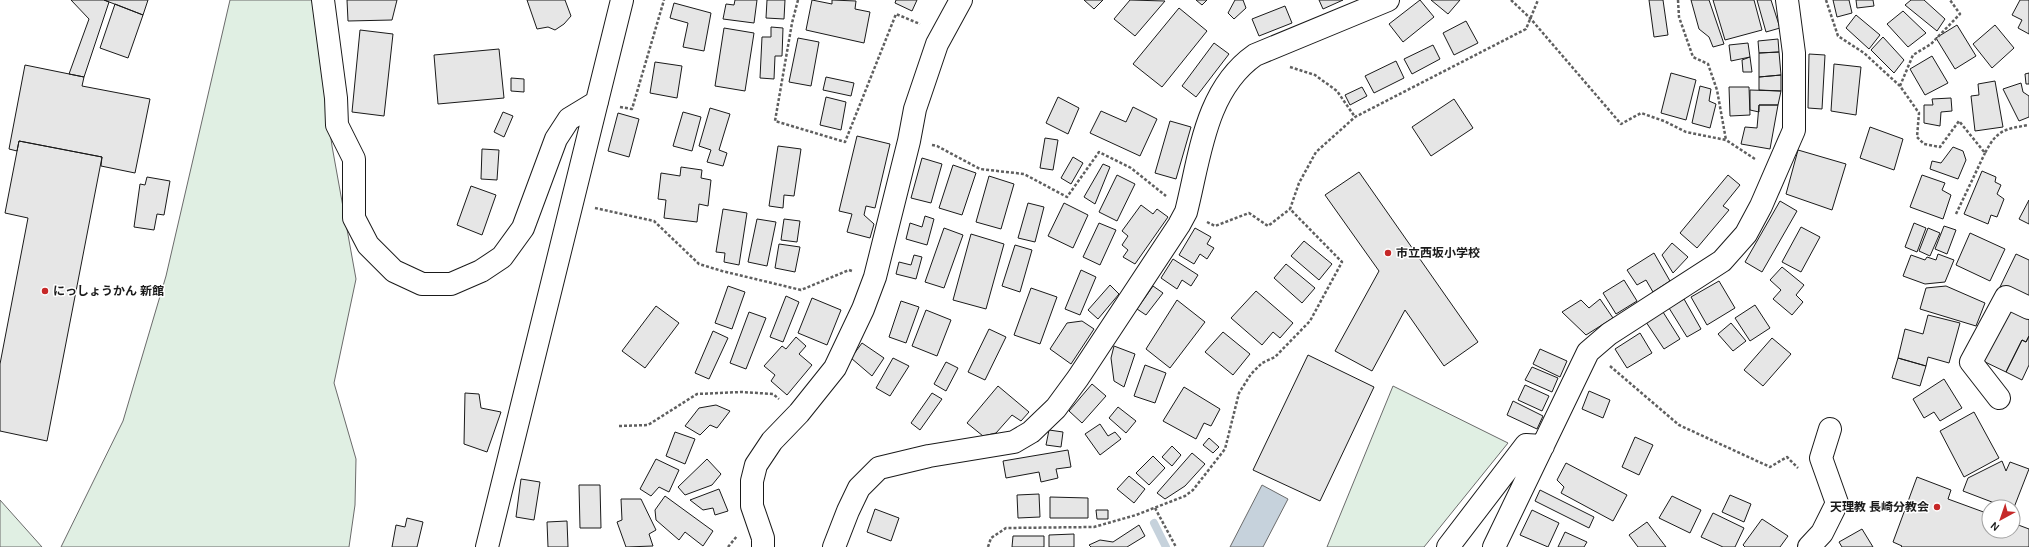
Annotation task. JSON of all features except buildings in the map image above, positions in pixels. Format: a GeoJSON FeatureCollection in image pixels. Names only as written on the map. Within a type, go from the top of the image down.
{"type":"FeatureCollection","features":[{"type":"Feature","properties":{"kind":"street"},"geometry":{"type":"LineString","coordinates":[[323,0],[336,98],[337,125],[354,159],[354,218],[368,245],[394,271],[422,284],[451,284],[481,271],[502,257],[523,228],[556,139],[570,120],[597,102]]}},
{"type":"Feature","properties":{"kind":"street"},"geometry":{"type":"LineString","coordinates":[[487,547],[573,204],[622,0]]}},
{"type":"Feature","properties":{"kind":"street"},"geometry":{"type":"LineString","coordinates":[[763,547],[763,538],[752,506],[752,481],[756,465],[772,441],[799,413],[835,368],[863,309],[875,277],[909,141],[915,108],[937,44],[961,0]]}},
{"type":"Feature","properties":{"kind":"street"},"geometry":{"type":"LineString","coordinates":[[834,547],[859,488],[879,468],[929,456],[1014,442],[1031,432],[1056,408],[1078,378],[1179,225],[1186,212],[1207,120],[1234,74],[1256,55],[1388,0]]}},
{"type":"Feature","properties":{"kind":"street"},"geometry":{"type":"LineString","coordinates":[[1494,547],[1591,350],[1609,334],[1722,260],[1746,234],[1761,206],[1794,130],[1794,53],[1787,0]]}},
{"type":"Feature","properties":{"kind":"street"},"geometry":{"type":"LineString","coordinates":[[1999,398],[1971,362],[2006,297],[2029,308]]}},
{"type":"Feature","properties":{"kind":"street"},"geometry":{"type":"LineString","coordinates":[[1809,547],[1822,533],[1837,503],[1821,458],[1830,429]]}},
{"type":"Feature","properties":{"kind":"street"},"geometry":{"type":"LineString","coordinates":[[1448,547],[1526,445],[1543,446]]}},
{"type":"Feature","properties":{"kind":"path"},"geometry":{"type":"LineString","coordinates":[[597,102],[632,109],[664,0]]}},
{"type":"Feature","properties":{"kind":"path"},"geometry":{"type":"LineString","coordinates":[[798,0],[792,23],[775,121],[845,142],[896,14],[925,26],[937,44]]}},
{"type":"Feature","properties":{"kind":"path"},"geometry":{"type":"LineString","coordinates":[[1512,0],[1530,18],[1621,124],[1641,113],[1664,121],[1686,132],[1726,140],[1775,173]]}},
{"type":"Feature","properties":{"kind":"path"},"geometry":{"type":"LineString","coordinates":[[909,141],[937,146],[980,169],[1024,174],[1067,197],[1099,152],[1131,168],[1186,212],[1214,226],[1249,213],[1268,226],[1290,209],[1298,183],[1316,152],[1355,118],[1526,29],[1538,0]]}},
{"type":"Feature","properties":{"kind":"path"},"geometry":{"type":"LineString","coordinates":[[1678,0],[1679,17],[1693,57],[1708,64],[1717,90],[1726,140]]}},
{"type":"Feature","properties":{"kind":"path"},"geometry":{"type":"LineString","coordinates":[[1826,0],[1838,36],[1864,53],[1900,86],[1920,113],[1917,137],[1924,144],[1940,147],[1959,121],[1985,153]]}},
{"type":"Feature","properties":{"kind":"path"},"geometry":{"type":"LineString","coordinates":[[1900,86],[1913,54],[1931,44],[1960,14],[1950,0]]}},
{"type":"Feature","properties":{"kind":"path"},"geometry":{"type":"LineString","coordinates":[[1256,55],[1315,75],[1337,91],[1355,118]]}},
{"type":"Feature","properties":{"kind":"path"},"geometry":{"type":"LineString","coordinates":[[1956,214],[1994,137],[2012,128],[2029,125]]}},
{"type":"Feature","properties":{"kind":"path"},"geometry":{"type":"LineString","coordinates":[[573,204],[654,220],[699,264],[722,271],[802,290],[849,270],[875,277]]}},
{"type":"Feature","properties":{"kind":"path"},"geometry":{"type":"LineString","coordinates":[[988,547],[991,538],[1006,528],[1094,527],[1155,508],[1185,496],[1193,490],[1225,449],[1239,393],[1251,374],[1262,363],[1275,357],[1310,321],[1342,262],[1290,209]]}},
{"type":"Feature","properties":{"kind":"path"},"geometry":{"type":"LineString","coordinates":[[1591,350],[1679,425],[1770,467],[1786,457],[1803,472]]}},
{"type":"Feature","properties":{"kind":"path"},"geometry":{"type":"LineString","coordinates":[[619,426],[648,426],[698,394],[741,392],[773,394],[799,413]]}},
{"type":"Feature","properties":{"kind":"path"},"geometry":{"type":"LineString","coordinates":[[1155,508],[1176,547]]}},
{"type":"Feature","properties":{"kind":"green space"},"geometry":{"type":"Polygon","coordinates":[[[230,0],[312,0],[332,146],[356,279],[334,383],[356,459],[355,505],[349,547],[61,547],[123,421],[166,276],[230,0]]]}},
{"type":"Feature","properties":{"kind":"green space"},"geometry":{"type":"Polygon","coordinates":[[[1393,386],[1508,443],[1424,547],[1327,547],[1393,386]]]}},
{"type":"Feature","properties":{"kind":"green space"},"geometry":{"type":"Polygon","coordinates":[[[0,500],[42,547],[0,547],[0,500]]]}},
{"type":"Feature","properties":{"kind":"shaded area"},"geometry":{"type":"Polygon","coordinates":[[[1262,485],[1288,499],[1263,547],[1230,547],[1262,485]]]}},
{"type":"Feature","properties":{"kind":"waterway"},"geometry":{"type":"LineString","coordinates":[[1154,523],[1166,547]]}},
{"type":"Feature","properties":{"kind":"place","name":"市立西坂小学校"},"geometry":{"type":"Point","coordinates":[1388,253]}},
{"type":"Feature","properties":{"kind":"place","name":"にっしょうかん 新館"},"geometry":{"type":"Point","coordinates":[45,291]}},
{"type":"Feature","properties":{"kind":"place","name":"天理教 長崎分教会"},"geometry":{"type":"Point","coordinates":[1937,507]}}]}
